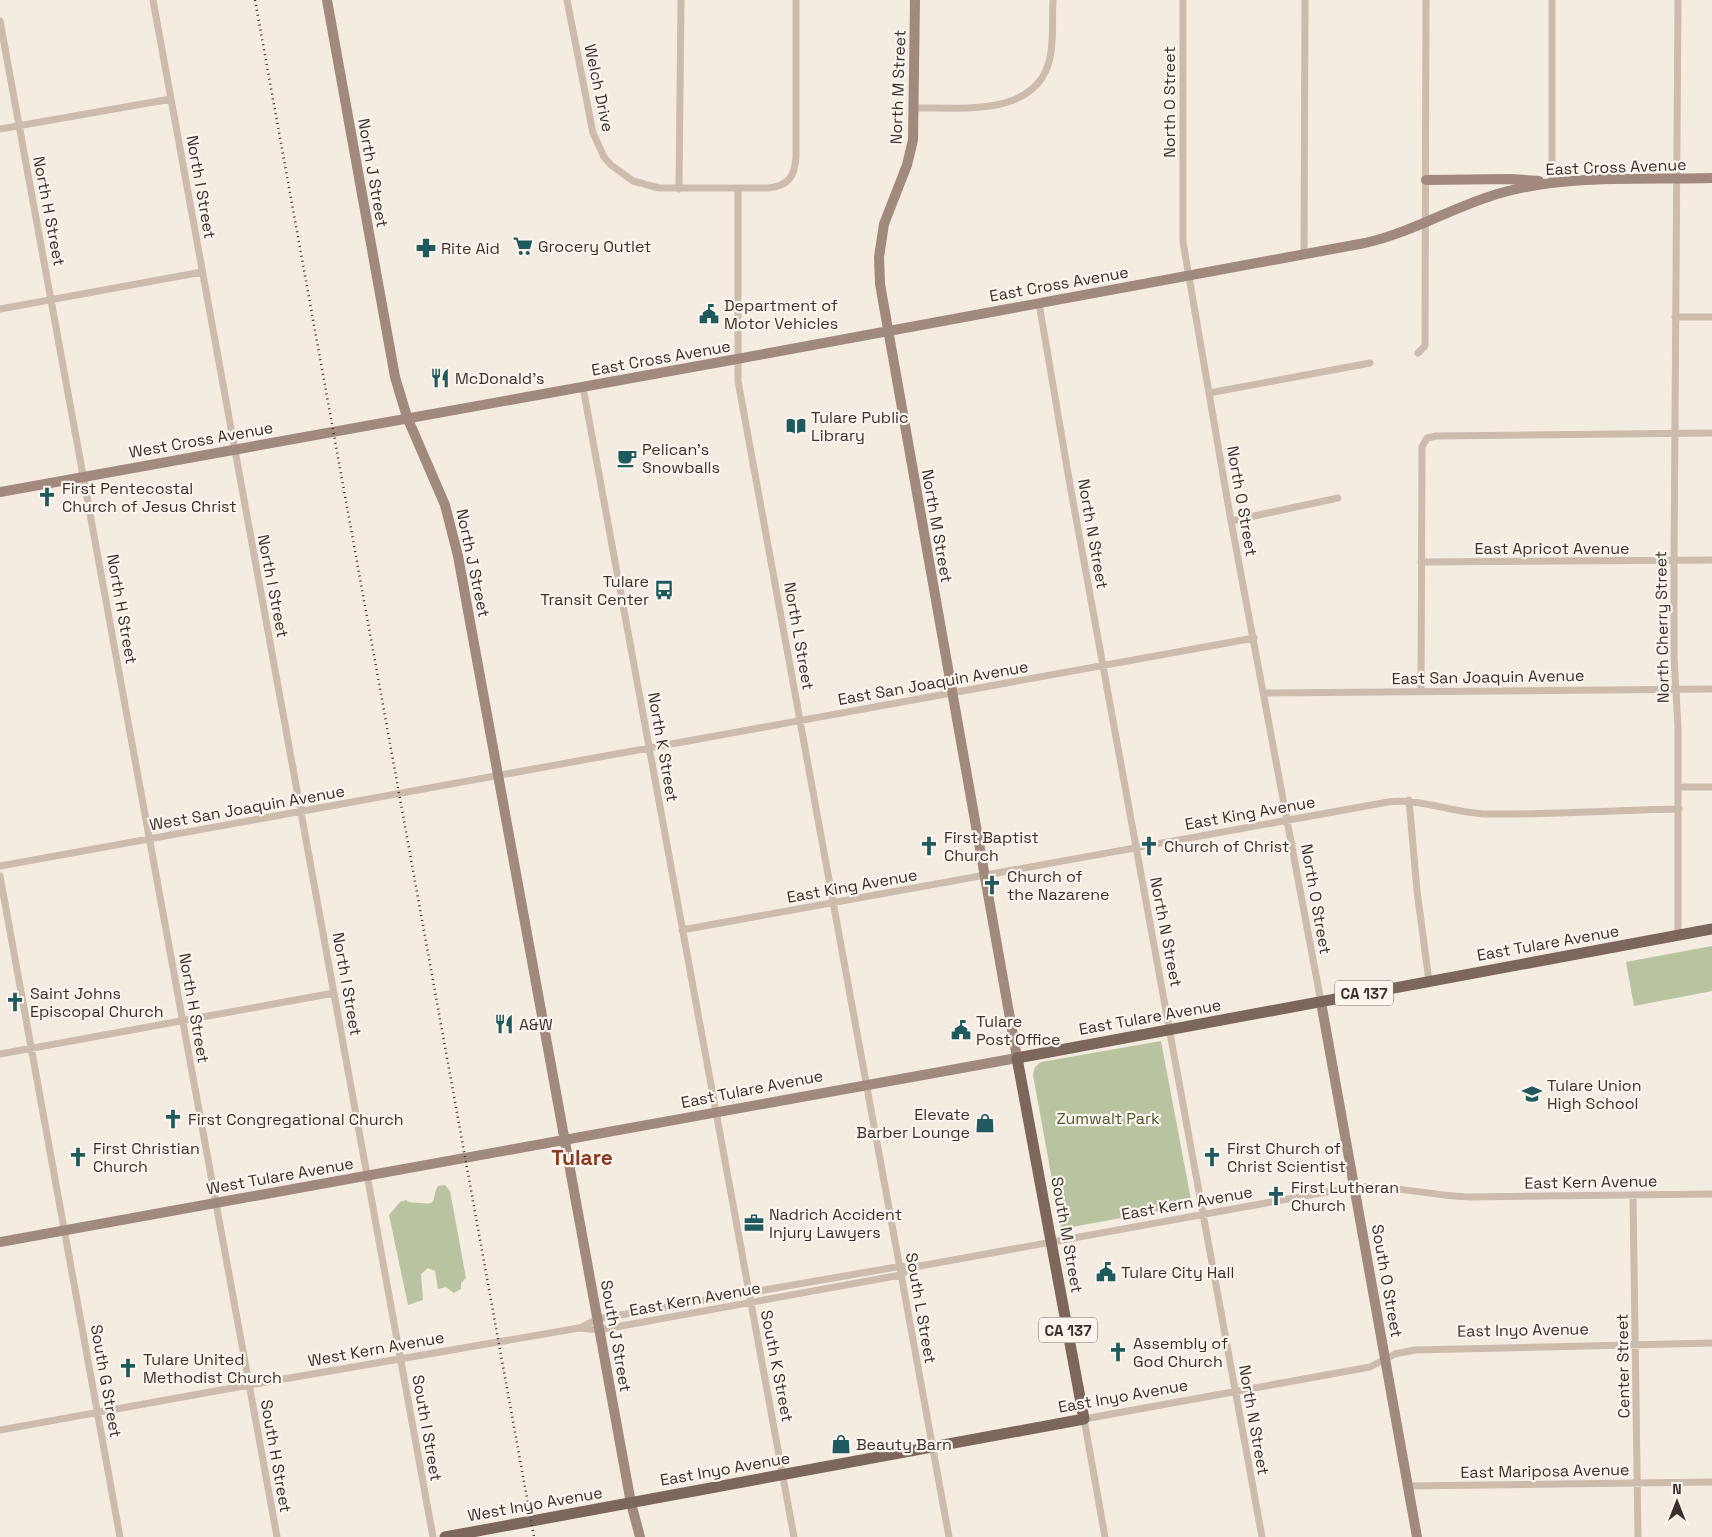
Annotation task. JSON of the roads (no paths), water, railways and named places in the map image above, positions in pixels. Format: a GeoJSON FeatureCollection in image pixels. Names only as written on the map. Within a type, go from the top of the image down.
{"type":"FeatureCollection","features":[{"type":"Feature","properties":{"kind":"main road","name":"North J Street"},"geometry":{"type":"LineString","coordinates":[[326,0],[386,336],[407,417],[436,480],[454,536],[564,1140]]}},
{"type":"Feature","properties":{"kind":"main road","name":"North M Street"},"geometry":{"type":"LineString","coordinates":[[915,0],[915,108],[912,149],[886,218],[879,268],[886,330],[1017,1058]]}},
{"type":"Feature","properties":{"kind":"main road"},"geometry":{"type":"LineString","coordinates":[[1426,180],[1510,178],[1552,182]]}},
{"type":"Feature","properties":{"kind":"main road","name":"East Cross Avenue"},"geometry":{"type":"LineString","coordinates":[[407,417],[737,359],[1377,240],[1425,225],[1497,194],[1552,182],[1712,178]]}},
{"type":"Feature","properties":{"kind":"main road","name":"West Cross Avenue"},"geometry":{"type":"LineString","coordinates":[[0,492],[407,417]]}},
{"type":"Feature","properties":{"kind":"main road","name":"East Tulare Avenue"},"geometry":{"type":"LineString","coordinates":[[564,1140],[1712,929]]}},
{"type":"Feature","properties":{"kind":"main road","name":"South O Street"},"geometry":{"type":"LineString","coordinates":[[1321,1002],[1418,1537]]}},
{"type":"Feature","properties":{"kind":"main road","name":"South M Street"},"geometry":{"type":"LineString","coordinates":[[1017,1058],[1084,1419]]}},
{"type":"Feature","properties":{"kind":"main road","name":"West Tulare Avenue"},"geometry":{"type":"LineString","coordinates":[[0,1242],[564,1140]]}},
{"type":"Feature","properties":{"kind":"main road","name":"South J Street"},"geometry":{"type":"LineString","coordinates":[[564,1140],[631,1503],[640,1537]]}},
{"type":"Feature","properties":{"kind":"main road","name":"East Inyo Avenue"},"geometry":{"type":"LineString","coordinates":[[631,1503],[1084,1419]]}},
{"type":"Feature","properties":{"kind":"main road","name":"West Inyo Avenue"},"geometry":{"type":"LineString","coordinates":[[445,1537],[631,1503]]}},
{"type":"Feature","properties":{"kind":"street","name":"North I Street"},"geometry":{"type":"LineString","coordinates":[[153,0],[368,1176]]}},
{"type":"Feature","properties":{"kind":"street","name":"Welch Drive"},"geometry":{"type":"LineString","coordinates":[[567,0],[593,133],[604,157],[620,172],[645,186],[679,189],[777,187],[792,179],[795,171],[796,0]]}},
{"type":"Feature","properties":{"kind":"street"},"geometry":{"type":"LineString","coordinates":[[679,189],[680,0]]}},
{"type":"Feature","properties":{"kind":"street"},"geometry":{"type":"LineString","coordinates":[[915,108],[974,107],[1002,104],[1021,97],[1038,85],[1051,56],[1053,0]]}},
{"type":"Feature","properties":{"kind":"street","name":"North O Street"},"geometry":{"type":"LineString","coordinates":[[1183,0],[1182,223],[1188,276],[1321,1002]]}},
{"type":"Feature","properties":{"kind":"street"},"geometry":{"type":"LineString","coordinates":[[1304,254],[1305,0]]}},
{"type":"Feature","properties":{"kind":"street"},"geometry":{"type":"LineString","coordinates":[[1418,353],[1425,346],[1426,0]]}},
{"type":"Feature","properties":{"kind":"street"},"geometry":{"type":"LineString","coordinates":[[1552,0],[1552,182]]}},
{"type":"Feature","properties":{"kind":"street","name":"North Cherry Street"},"geometry":{"type":"LineString","coordinates":[[1678,0],[1674,433],[1674,561],[1679,787],[1678,936]]}},
{"type":"Feature","properties":{"kind":"street","name":"North H Street"},"geometry":{"type":"LineString","coordinates":[[0,21],[216,1203]]}},
{"type":"Feature","properties":{"kind":"street"},"geometry":{"type":"LineString","coordinates":[[0,129],[171,99]]}},
{"type":"Feature","properties":{"kind":"street","name":"North L Street"},"geometry":{"type":"LineString","coordinates":[[738,189],[738,381],[867,1084]]}},
{"type":"Feature","properties":{"kind":"street"},"geometry":{"type":"LineString","coordinates":[[0,309],[202,272]]}},
{"type":"Feature","properties":{"kind":"street","name":"North N Street"},"geometry":{"type":"LineString","coordinates":[[1038,303],[1262,1537]]}},
{"type":"Feature","properties":{"kind":"street"},"geometry":{"type":"LineString","coordinates":[[1675,317],[1712,317]]}},
{"type":"Feature","properties":{"kind":"street"},"geometry":{"type":"LineString","coordinates":[[1209,393],[1370,364]]}},
{"type":"Feature","properties":{"kind":"street","name":"North K Street"},"geometry":{"type":"LineString","coordinates":[[583,387],[717,1112]]}},
{"type":"Feature","properties":{"kind":"street"},"geometry":{"type":"LineString","coordinates":[[1421,691],[1422,447],[1427,438],[1436,436],[1712,433]]}},
{"type":"Feature","properties":{"kind":"street"},"geometry":{"type":"LineString","coordinates":[[1232,521],[1338,498]]}},
{"type":"Feature","properties":{"kind":"street","name":"East Apricot Avenue"},"geometry":{"type":"LineString","coordinates":[[1421,562],[1712,560]]}},
{"type":"Feature","properties":{"kind":"street","name":"East San Joaquin Avenue"},"geometry":{"type":"LineString","coordinates":[[498,776],[649,750],[1254,638]]}},
{"type":"Feature","properties":{"kind":"street","name":"East San Joaquin Avenue"},"geometry":{"type":"LineString","coordinates":[[1264,693],[1712,689]]}},
{"type":"Feature","properties":{"kind":"street","name":"West San Joaquin Avenue"},"geometry":{"type":"LineString","coordinates":[[0,866],[302,813],[498,776]]}},
{"type":"Feature","properties":{"kind":"street"},"geometry":{"type":"LineString","coordinates":[[1679,787],[1712,787]]}},
{"type":"Feature","properties":{"kind":"street"},"geometry":{"type":"LineString","coordinates":[[1409,800],[1416,891],[1429,981]]}},
{"type":"Feature","properties":{"kind":"street","name":"East King Avenue"},"geometry":{"type":"LineString","coordinates":[[682,930],[1388,802],[1409,800],[1453,810],[1486,814],[1679,808]]}},
{"type":"Feature","properties":{"kind":"street","name":"South G Street"},"geometry":{"type":"LineString","coordinates":[[0,876],[120,1537]]}},
{"type":"Feature","properties":{"kind":"street"},"geometry":{"type":"LineString","coordinates":[[0,1054],[334,993]]}},
{"type":"Feature","properties":{"kind":"street","name":"South L Street"},"geometry":{"type":"LineString","coordinates":[[867,1084],[949,1537]]}},
{"type":"Feature","properties":{"kind":"street","name":"South K Street"},"geometry":{"type":"LineString","coordinates":[[717,1112],[794,1537]]}},
{"type":"Feature","properties":{"kind":"street","name":"South I Street"},"geometry":{"type":"LineString","coordinates":[[368,1176],[433,1537]]}},
{"type":"Feature","properties":{"kind":"street","name":"East Kern Avenue"},"geometry":{"type":"LineString","coordinates":[[579,1328],[597,1319],[899,1265],[909,1268],[1354,1187],[1394,1188],[1462,1197],[1712,1194]]}},
{"type":"Feature","properties":{"kind":"street","name":"Center Street"},"geometry":{"type":"LineString","coordinates":[[1633,1194],[1638,1537]]}},
{"type":"Feature","properties":{"kind":"street","name":"South H Street"},"geometry":{"type":"LineString","coordinates":[[216,1203],[277,1537]]}},
{"type":"Feature","properties":{"kind":"street"},"geometry":{"type":"LineString","coordinates":[[901,1275],[909,1268]]}},
{"type":"Feature","properties":{"kind":"street","name":"East Kern Avenue"},"geometry":{"type":"LineString","coordinates":[[579,1328],[599,1330],[901,1275]]}},
{"type":"Feature","properties":{"kind":"street","name":"West Kern Avenue"},"geometry":{"type":"LineString","coordinates":[[0,1430],[579,1328]]}},
{"type":"Feature","properties":{"kind":"street","name":"East Inyo Avenue"},"geometry":{"type":"LineString","coordinates":[[1084,1419],[1370,1367],[1395,1354],[1415,1350],[1712,1343]]}},
{"type":"Feature","properties":{"kind":"street","name":"South M Street"},"geometry":{"type":"LineString","coordinates":[[1084,1419],[1105,1537]]}},
{"type":"Feature","properties":{"kind":"street","name":"East Mariposa Avenue"},"geometry":{"type":"LineString","coordinates":[[1409,1486],[1712,1482]]}},
{"type":"Feature","properties":{"kind":"railway"},"geometry":{"type":"LineString","coordinates":[[255,0],[534,1537]]}},
{"type":"Feature","properties":{"kind":"place","name":"Grocery Outlet"},"geometry":{"type":"Point","coordinates":[523,246]}},
{"type":"Feature","properties":{"kind":"place","name":"Rite Aid"},"geometry":{"type":"Point","coordinates":[426,248]}},
{"type":"Feature","properties":{"kind":"place","name":"Department of Motor Vehicles"},"geometry":{"type":"Point","coordinates":[709,314]}},
{"type":"Feature","properties":{"kind":"place","name":"McDonald's"},"geometry":{"type":"Point","coordinates":[440,378]}},
{"type":"Feature","properties":{"kind":"place","name":"Tulare Public Library"},"geometry":{"type":"Point","coordinates":[796,426]}},
{"type":"Feature","properties":{"kind":"place","name":"Pelican's Snowballs"},"geometry":{"type":"Point","coordinates":[627,458]}},
{"type":"Feature","properties":{"kind":"place","name":"First Pentecostal Church of Jesus Christ"},"geometry":{"type":"Point","coordinates":[47,497]}},
{"type":"Feature","properties":{"kind":"place","name":"Tulare Transit Center"},"geometry":{"type":"Point","coordinates":[664,590]}},
{"type":"Feature","properties":{"kind":"place","name":"First Baptist Church"},"geometry":{"type":"Point","coordinates":[929,846]}},
{"type":"Feature","properties":{"kind":"place","name":"Church of Christ"},"geometry":{"type":"Point","coordinates":[1149,846]}},
{"type":"Feature","properties":{"kind":"place","name":"Church of the Nazarene"},"geometry":{"type":"Point","coordinates":[992,885]}},
{"type":"Feature","properties":{"kind":"place","name":"Saint Johns Episcopal Church"},"geometry":{"type":"Point","coordinates":[15,1002]}},
{"type":"Feature","properties":{"kind":"place","name":"A&W"},"geometry":{"type":"Point","coordinates":[504,1024]}},
{"type":"Feature","properties":{"kind":"place","name":"Tulare Post Office"},"geometry":{"type":"Point","coordinates":[961,1030]}},
{"type":"Feature","properties":{"kind":"place","name":"Tulare Union High School"},"geometry":{"type":"Point","coordinates":[1532,1094]}},
{"type":"Feature","properties":{"kind":"place","name":"First Congregational Church"},"geometry":{"type":"Point","coordinates":[173,1119]}},
{"type":"Feature","properties":{"kind":"place","name":"Elevate Barber Lounge"},"geometry":{"type":"Point","coordinates":[985,1123]}},
{"type":"Feature","properties":{"kind":"place","name":"First Christian Church"},"geometry":{"type":"Point","coordinates":[78,1157]}},
{"type":"Feature","properties":{"kind":"place","name":"First Church of Christ Scientist"},"geometry":{"type":"Point","coordinates":[1212,1157]}},
{"type":"Feature","properties":{"kind":"place","name":"First Lutheran Church"},"geometry":{"type":"Point","coordinates":[1276,1196]}},
{"type":"Feature","properties":{"kind":"place","name":"Nadrich Accident Injury Lawyers"},"geometry":{"type":"Point","coordinates":[754,1223]}},
{"type":"Feature","properties":{"kind":"place","name":"Tulare City Hall"},"geometry":{"type":"Point","coordinates":[1106,1272]}},
{"type":"Feature","properties":{"kind":"place","name":"Assembly of God Church"},"geometry":{"type":"Point","coordinates":[1118,1352]}},
{"type":"Feature","properties":{"kind":"place","name":"Tulare United Methodist Church"},"geometry":{"type":"Point","coordinates":[128,1368]}},
{"type":"Feature","properties":{"kind":"place","name":"Beauty Barn"},"geometry":{"type":"Point","coordinates":[841,1444]}},
{"type":"Feature","properties":{"kind":"district","name":"Tulare"},"geometry":{"type":"Point","coordinates":[582,1157]}},
{"type":"Feature","properties":{"kind":"park label","name":"Zumwalt Park"},"geometry":{"type":"Point","coordinates":[1108,1118]}}]}
